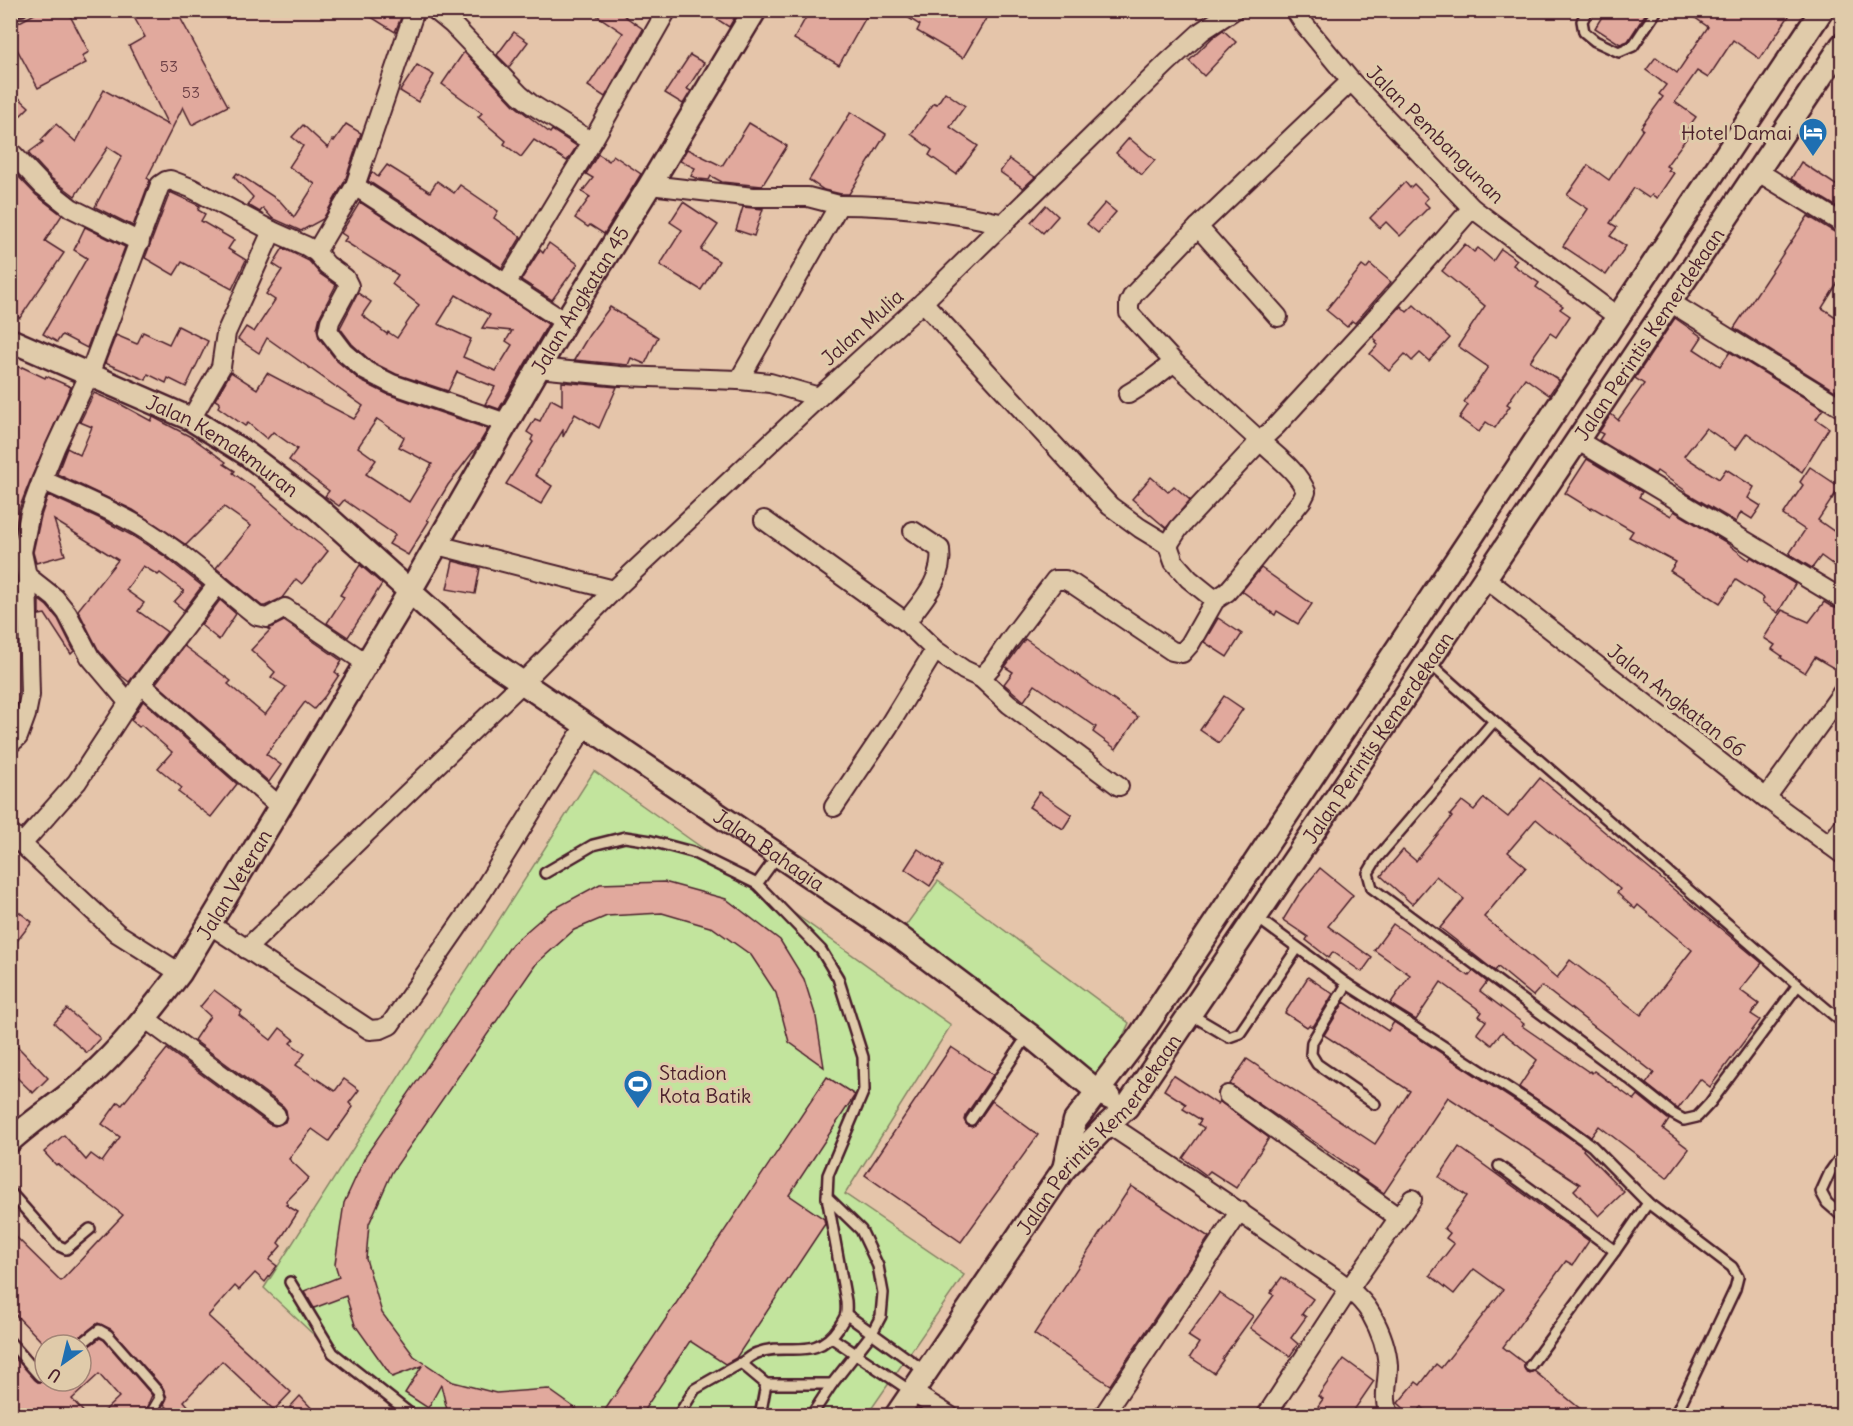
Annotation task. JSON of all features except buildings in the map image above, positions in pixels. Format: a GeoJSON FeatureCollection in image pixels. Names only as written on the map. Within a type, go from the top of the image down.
{"type":"FeatureCollection","features":[{"type":"Feature","properties":{"kind":"street"},"geometry":{"type":"LineString","coordinates":[[316,252],[355,186],[415,10]]}},
{"type":"Feature","properties":{"kind":"street"},"geometry":{"type":"LineString","coordinates":[[435,10],[452,24],[520,95],[592,142]]}},
{"type":"Feature","properties":{"kind":"street"},"geometry":{"type":"LineString","coordinates":[[506,284],[592,142],[667,10]]}},
{"type":"Feature","properties":{"kind":"street","name":"Jalan Angkatan 45"},"geometry":{"type":"LineString","coordinates":[[410,591],[565,322],[754,10]]}},
{"type":"Feature","properties":{"kind":"street","name":"Jalan Mulia"},"geometry":{"type":"LineString","coordinates":[[246,949],[523,682],[614,590],[923,302],[1167,63],[1202,31],[1234,10]]}},
{"type":"Feature","properties":{"kind":"street","name":"Jalan Pembangunan"},"geometry":{"type":"LineString","coordinates":[[1295,10],[1351,81],[1472,208],[1618,316]]}},
{"type":"Feature","properties":{"kind":"street"},"geometry":{"type":"LineString","coordinates":[[1064,1169],[1075,1121],[1152,1017],[1822,10]]}},
{"type":"Feature","properties":{"kind":"street","name":"Jalan Perintis Kemerdekaan"},"geometry":{"type":"LineString","coordinates":[[896,1416],[1064,1169],[1127,1107],[1842,45]]}},
{"type":"Feature","properties":{"kind":"street"},"geometry":{"type":"LineString","coordinates":[[981,678],[1054,580],[1065,580],[1073,584],[1172,651],[1182,653],[1190,644],[1215,600],[1227,592],[1302,500],[1306,492],[1303,483],[1174,362],[1130,313],[1129,303],[1133,295],[1198,227],[1351,81]]}},
{"type":"Feature","properties":{"kind":"street"},"geometry":{"type":"LineString","coordinates":[[10,151],[43,186],[71,208],[140,242]]}},
{"type":"Feature","properties":{"kind":"street"},"geometry":{"type":"LineString","coordinates":[[1757,171],[1842,224]]}},
{"type":"Feature","properties":{"kind":"street"},"geometry":{"type":"LineString","coordinates":[[10,744],[18,737],[30,695],[27,576],[16,549],[55,448],[89,375],[160,185],[165,180],[191,188],[272,231],[306,246],[345,278],[349,286],[330,321],[328,331],[344,352],[366,371],[392,384],[506,423]]}},
{"type":"Feature","properties":{"kind":"street"},"geometry":{"type":"LineString","coordinates":[[650,185],[753,197],[808,198],[839,204],[925,209],[1004,224]]}},
{"type":"Feature","properties":{"kind":"street"},"geometry":{"type":"LineString","coordinates":[[355,186],[565,322]]}},
{"type":"Feature","properties":{"kind":"street"},"geometry":{"type":"LineString","coordinates":[[739,380],[839,204]]}},
{"type":"Feature","properties":{"kind":"street"},"geometry":{"type":"LineString","coordinates":[[1168,545],[1179,528],[1362,333],[1472,208]]}},
{"type":"Feature","properties":{"kind":"street"},"geometry":{"type":"LineString","coordinates":[[1198,227],[1278,317]]}},
{"type":"Feature","properties":{"kind":"street"},"geometry":{"type":"LineString","coordinates":[[191,419],[221,367],[226,333],[272,231]]}},
{"type":"Feature","properties":{"kind":"street"},"geometry":{"type":"LineString","coordinates":[[923,302],[1110,506],[1168,545],[1174,562],[1189,579],[1215,600]]}},
{"type":"Feature","properties":{"kind":"street"},"geometry":{"type":"LineString","coordinates":[[1670,302],[1842,408]]}},
{"type":"Feature","properties":{"kind":"street","name":"Jalan Kemakmuran"},"geometry":{"type":"LineString","coordinates":[[10,340],[191,419],[247,454],[314,505],[410,591]]}},
{"type":"Feature","properties":{"kind":"street"},"geometry":{"type":"LineString","coordinates":[[1128,394],[1174,362]]}},
{"type":"Feature","properties":{"kind":"street"},"geometry":{"type":"LineString","coordinates":[[538,368],[620,376],[770,383],[819,398]]}},
{"type":"Feature","properties":{"kind":"street"},"geometry":{"type":"LineString","coordinates":[[1577,440],[1842,599]]}},
{"type":"Feature","properties":{"kind":"street"},"geometry":{"type":"LineString","coordinates":[[42,480],[141,527],[201,570],[257,616],[263,618],[274,615],[285,608],[290,610],[366,663]]}},
{"type":"Feature","properties":{"kind":"street"},"geometry":{"type":"LineString","coordinates":[[764,520],[906,622],[935,650],[964,670],[981,678],[1009,704],[1119,786]]}},
{"type":"Feature","properties":{"kind":"street"},"geometry":{"type":"LineString","coordinates":[[906,622],[937,578],[941,561],[940,549],[913,531]]}},
{"type":"Feature","properties":{"kind":"street"},"geometry":{"type":"LineString","coordinates":[[436,545],[614,590]]}},
{"type":"Feature","properties":{"kind":"street"},"geometry":{"type":"LineString","coordinates":[[27,576],[55,598],[67,613],[90,657],[128,702]]}},
{"type":"Feature","properties":{"kind":"street","name":"Jalan Angkatan 66"},"geometry":{"type":"LineString","coordinates":[[1485,578],[1836,850]]}},
{"type":"Feature","properties":{"kind":"street"},"geometry":{"type":"LineString","coordinates":[[180,973],[117,933],[16,838],[77,782],[128,702],[218,584]]}},
{"type":"Feature","properties":{"kind":"street","name":"Jalan Bahagia"},"geometry":{"type":"LineString","coordinates":[[410,591],[477,652],[898,936],[1028,1034],[1098,1092],[1127,1107]]}},
{"type":"Feature","properties":{"kind":"street","name":"Jalan Veteran"},"geometry":{"type":"LineString","coordinates":[[10,1141],[85,1082],[146,1018],[180,973],[410,591]]}},
{"type":"Feature","properties":{"kind":"street"},"geometry":{"type":"LineString","coordinates":[[834,807],[888,727],[935,650]]}},
{"type":"Feature","properties":{"kind":"street"},"geometry":{"type":"LineString","coordinates":[[141,684],[279,806]]}},
{"type":"Feature","properties":{"kind":"street"},"geometry":{"type":"LineString","coordinates":[[1766,798],[1842,693]]}},
{"type":"Feature","properties":{"kind":"street"},"geometry":{"type":"LineString","coordinates":[[209,924],[370,1030],[390,1025],[482,892],[586,724]]}},
{"type":"Feature","properties":{"kind":"street"},"geometry":{"type":"LineString","coordinates":[[1836,850],[1842,828]]}},
{"type":"Feature","properties":{"kind":"street"},"geometry":{"type":"LineString","coordinates":[[146,1018],[276,1115]]}},
{"type":"Feature","properties":{"kind":"street"},"geometry":{"type":"LineString","coordinates":[[1228,1095],[1399,1218]]}},
{"type":"Feature","properties":{"kind":"street"},"geometry":{"type":"LineString","coordinates":[[1108,1124],[1239,1211],[1349,1289],[1369,1310],[1379,1328],[1388,1365],[1386,1404],[1390,1416]]}},
{"type":"Feature","properties":{"kind":"street"},"geometry":{"type":"LineString","coordinates":[[1266,1416],[1349,1289],[1412,1199]]}},
{"type":"Feature","properties":{"kind":"street"},"geometry":{"type":"LineString","coordinates":[[1103,1416],[1239,1211]]}},
{"type":"Feature","properties":{"kind":"street"},"geometry":{"type":"LineString","coordinates":[[912,1392],[950,1416]]}},
{"type":"Feature","properties":{"kind":"lane"},"geometry":{"type":"LineString","coordinates":[[14,10],[22,10]]}},
{"type":"Feature","properties":{"kind":"lane"},"geometry":{"type":"LineString","coordinates":[[1588,10],[1582,21],[1584,32],[1595,41],[1619,52],[1633,46],[1657,10]]}},
{"type":"Feature","properties":{"kind":"lane"},"geometry":{"type":"LineString","coordinates":[[1428,662],[1842,1022]]}},
{"type":"Feature","properties":{"kind":"lane"},"geometry":{"type":"LineString","coordinates":[[1494,721],[1377,858],[1368,873],[1372,888],[1684,1120],[1697,1117],[1710,1103],[1798,985]]}},
{"type":"Feature","properties":{"kind":"lane"},"geometry":{"type":"LineString","coordinates":[[545,873],[593,845],[626,837],[651,840],[692,852],[757,884],[821,950],[838,978],[863,1057],[864,1090],[828,1175],[827,1197],[847,1315],[832,1338],[819,1345],[801,1350],[773,1350],[757,1353],[696,1389],[678,1416]]}},
{"type":"Feature","properties":{"kind":"lane"},"geometry":{"type":"LineString","coordinates":[[757,884],[778,855]]}},
{"type":"Feature","properties":{"kind":"lane"},"geometry":{"type":"LineString","coordinates":[[1256,917],[1347,984],[1538,1107],[1592,1146],[1648,1203],[1732,1267],[1738,1276],[1736,1289],[1675,1416]]}},
{"type":"Feature","properties":{"kind":"lane"},"geometry":{"type":"LineString","coordinates":[[1190,1014],[1229,1037],[1240,1033],[1298,949]]}},
{"type":"Feature","properties":{"kind":"lane"},"geometry":{"type":"LineString","coordinates":[[1347,984],[1312,1042],[1311,1054],[1317,1064],[1375,1104]]}},
{"type":"Feature","properties":{"kind":"lane"},"geometry":{"type":"LineString","coordinates":[[971,1120],[1028,1034]]}},
{"type":"Feature","properties":{"kind":"lane"},"geometry":{"type":"LineString","coordinates":[[1842,1155],[1830,1172],[1821,1192],[1827,1203],[1842,1216]]}},
{"type":"Feature","properties":{"kind":"lane"},"geometry":{"type":"LineString","coordinates":[[1499,1166],[1615,1251]]}},
{"type":"Feature","properties":{"kind":"lane"},"geometry":{"type":"LineString","coordinates":[[10,1192],[57,1245],[66,1248],[90,1229]]}},
{"type":"Feature","properties":{"kind":"lane"},"geometry":{"type":"LineString","coordinates":[[811,1416],[832,1384],[872,1334],[881,1316],[883,1293],[878,1266],[861,1230],[827,1197]]}},
{"type":"Feature","properties":{"kind":"lane"},"geometry":{"type":"LineString","coordinates":[[1530,1366],[1648,1203]]}},
{"type":"Feature","properties":{"kind":"lane"},"geometry":{"type":"LineString","coordinates":[[290,1282],[333,1353],[413,1416]]}},
{"type":"Feature","properties":{"kind":"lane"},"geometry":{"type":"LineString","coordinates":[[847,1315],[926,1372]]}},
{"type":"Feature","properties":{"kind":"lane"},"geometry":{"type":"LineString","coordinates":[[93,1334],[99,1329],[108,1335],[158,1392],[160,1398],[153,1410]]}},
{"type":"Feature","properties":{"kind":"lane"},"geometry":{"type":"LineString","coordinates":[[832,1338],[912,1392]]}},
{"type":"Feature","properties":{"kind":"lane"},"geometry":{"type":"LineString","coordinates":[[10,1342],[33,1368]]}},
{"type":"Feature","properties":{"kind":"lane"},"geometry":{"type":"LineString","coordinates":[[741,1363],[766,1384],[832,1384]]}},
{"type":"Feature","properties":{"kind":"lane"},"geometry":{"type":"LineString","coordinates":[[760,1416],[766,1384]]}},
{"type":"Feature","properties":{"kind":"green space","name":"Stadion Kota Batik"},"geometry":{"type":"Polygon","coordinates":[[[594,771],[951,1025],[845,1194],[964,1275],[867,1415],[399,1415],[264,1288],[594,771]]]}},
{"type":"Feature","properties":{"kind":"green space"},"geometry":{"type":"Polygon","coordinates":[[[938,881],[1129,1023],[1098,1092],[898,936],[938,881]]]}},
{"type":"Feature","properties":{"kind":"place","name":"Hotel Damai"},"geometry":{"type":"Point","coordinates":[1813,158]}},
{"type":"Feature","properties":{"kind":"place","name":"Stadion Kota Batik"},"geometry":{"type":"Point","coordinates":[638,1110]}}]}
